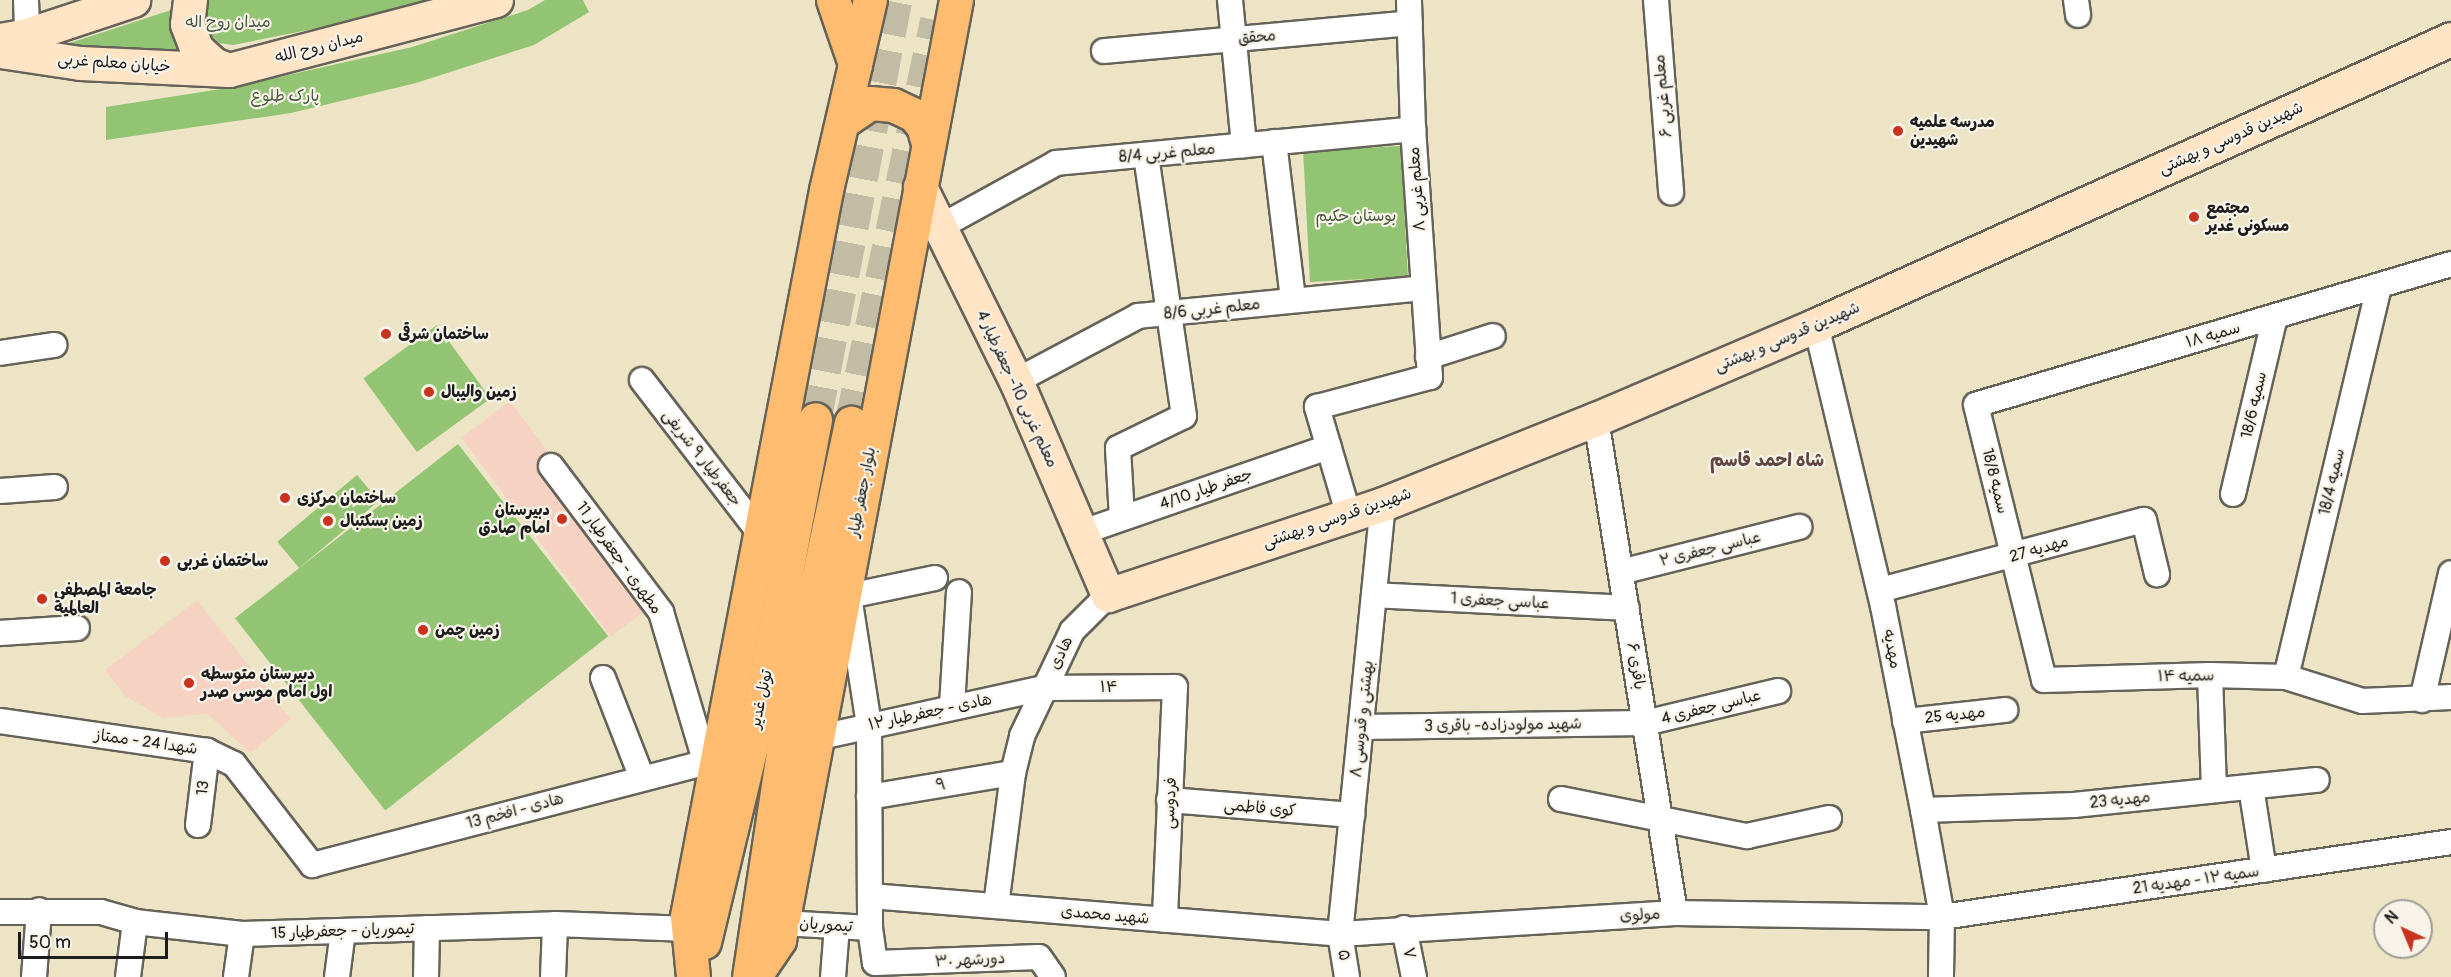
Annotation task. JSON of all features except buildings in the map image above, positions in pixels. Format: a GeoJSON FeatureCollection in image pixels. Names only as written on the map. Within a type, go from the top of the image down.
{"type":"FeatureCollection","features":[{"type":"Feature","properties":{"kind":"main road"},"geometry":{"type":"LineString","coordinates":[[833,0],[856,68]]}},
{"type":"Feature","properties":{"kind":"main road"},"geometry":{"type":"LineString","coordinates":[[694,977],[687,916],[712,760],[762,536],[842,122],[870,0]]}},
{"type":"Feature","properties":{"kind":"main road","name":"بلوار جعفر طیار"},"geometry":{"type":"LineString","coordinates":[[754,977],[779,940],[956,0]]}},
{"type":"Feature","properties":{"kind":"main road"},"geometry":{"type":"LineString","coordinates":[[842,122],[870,103],[893,105],[914,115],[923,126],[928,143]]}},
{"type":"Feature","properties":{"kind":"main road","name":"تونل غدیر"},"geometry":{"type":"LineString","coordinates":[[694,977],[759,713],[815,419]]}},
{"type":"Feature","properties":{"kind":"main road","name":"تونل غدیر"},"geometry":{"type":"LineString","coordinates":[[749,977],[772,813],[851,423]]}},
{"type":"Feature","properties":{"kind":"street"},"geometry":{"type":"LineString","coordinates":[[9,42],[26,0]]}},
{"type":"Feature","properties":{"kind":"street","name":"خیابان معلم غربی"},"geometry":{"type":"LineString","coordinates":[[9,42],[133,0]]}},
{"type":"Feature","properties":{"kind":"street"},"geometry":{"type":"LineString","coordinates":[[190,0],[186,24],[196,48],[213,64],[229,70]]}},
{"type":"Feature","properties":{"kind":"street","name":"میدان روح الله"},"geometry":{"type":"LineString","coordinates":[[229,70],[496,0]]}},
{"type":"Feature","properties":{"kind":"street"},"geometry":{"type":"LineString","coordinates":[[1230,0],[1244,145]]}},
{"type":"Feature","properties":{"kind":"street","name":"معلم غربی ۶"},"geometry":{"type":"LineString","coordinates":[[1656,0],[1671,192]]}},
{"type":"Feature","properties":{"kind":"street","name":"محقق"},"geometry":{"type":"LineString","coordinates":[[1104,51],[1235,39],[1409,11]]}},
{"type":"Feature","properties":{"kind":"street","name":"معلم غربی ۸"},"geometry":{"type":"LineString","coordinates":[[1409,11],[1413,129],[1429,367]]}},
{"type":"Feature","properties":{"kind":"street","name":"شهیدین قدوسی و بهشتی"},"geometry":{"type":"LineString","coordinates":[[1108,595],[1383,504],[1596,419],[1816,325],[2451,39]]}},
{"type":"Feature","properties":{"kind":"street","name":"خیابان معلم غربی"},"geometry":{"type":"LineString","coordinates":[[9,42],[80,63],[229,70]]}},
{"type":"Feature","properties":{"kind":"street","name":"معلم غربی 8/4"},"geometry":{"type":"LineString","coordinates":[[938,228],[1056,163],[1413,129]]}},
{"type":"Feature","properties":{"kind":"street"},"geometry":{"type":"LineString","coordinates":[[1274,142],[1293,300]]}},
{"type":"Feature","properties":{"kind":"street"},"geometry":{"type":"LineString","coordinates":[[1122,518],[1118,448],[1184,416],[1146,155]]}},
{"type":"Feature","properties":{"kind":"street","name":"معلم غربی 10- جعفرطیار 4"},"geometry":{"type":"LineString","coordinates":[[920,187],[938,228],[1016,381],[1083,532],[1108,595]]}},
{"type":"Feature","properties":{"kind":"street","name":"سمیه ۱۸"},"geometry":{"type":"LineString","coordinates":[[1976,405],[2451,264]]}},
{"type":"Feature","properties":{"kind":"street","name":"سمیه 18/4"},"geometry":{"type":"LineString","coordinates":[[2286,677],[2379,286]]}},
{"type":"Feature","properties":{"kind":"street","name":"معلم غربی 8/6"},"geometry":{"type":"LineString","coordinates":[[1016,381],[1138,316],[1424,288]]}},
{"type":"Feature","properties":{"kind":"street","name":"سمیه 18/6"},"geometry":{"type":"LineString","coordinates":[[2233,494],[2275,316]]}},
{"type":"Feature","properties":{"kind":"street","name":"مهدیه"},"geometry":{"type":"LineString","coordinates":[[1816,325],[1880,590],[1923,810],[1942,917],[1941,977]]}},
{"type":"Feature","properties":{"kind":"street"},"geometry":{"type":"LineString","coordinates":[[1349,516],[1317,407],[1429,367],[1493,336]]}},
{"type":"Feature","properties":{"kind":"street"},"geometry":{"type":"LineString","coordinates":[[0,353],[54,345]]}},
{"type":"Feature","properties":{"kind":"street","name":"جعفرطیار ۹ شریفی"},"geometry":{"type":"LineString","coordinates":[[642,380],[762,536]]}},
{"type":"Feature","properties":{"kind":"street","name":"سمیه 18/8"},"geometry":{"type":"LineString","coordinates":[[1976,405],[2014,557]]}},
{"type":"Feature","properties":{"kind":"street","name":"۶ باقری"},"geometry":{"type":"LineString","coordinates":[[1596,419],[1675,913]]}},
{"type":"Feature","properties":{"kind":"street","name":"جعفر طیار 4/10"},"geometry":{"type":"LineString","coordinates":[[1083,532],[1329,447]]}},
{"type":"Feature","properties":{"kind":"street","name":"مطهری - جعفرطیار 11"},"geometry":{"type":"LineString","coordinates":[[551,466],[661,612],[712,760]]}},
{"type":"Feature","properties":{"kind":"street"},"geometry":{"type":"LineString","coordinates":[[0,491],[55,488]]}},
{"type":"Feature","properties":{"kind":"street","name":"بهشتی و قدوسی ۸"},"geometry":{"type":"LineString","coordinates":[[1340,934],[1383,504]]}},
{"type":"Feature","properties":{"kind":"street","name":"مهدیه 27"},"geometry":{"type":"LineString","coordinates":[[1880,590],[2014,557],[2144,520],[2157,574]]}},
{"type":"Feature","properties":{"kind":"street","name":"عباسی جعفری ۲"},"geometry":{"type":"LineString","coordinates":[[1621,572],[1799,527]]}},
{"type":"Feature","properties":{"kind":"street","name":"سمیه ۱۴"},"geometry":{"type":"LineString","coordinates":[[2014,557],[2044,680],[2210,675],[2286,677],[2362,701],[2451,697]]}},
{"type":"Feature","properties":{"kind":"street"},"geometry":{"type":"LineString","coordinates":[[2422,700],[2451,573]]}},
{"type":"Feature","properties":{"kind":"street"},"geometry":{"type":"LineString","coordinates":[[870,928],[869,725],[849,596],[935,578]]}},
{"type":"Feature","properties":{"kind":"street"},"geometry":{"type":"LineString","coordinates":[[952,706],[959,592]]}},
{"type":"Feature","properties":{"kind":"street","name":"هادی"},"geometry":{"type":"LineString","coordinates":[[996,906],[1013,774],[1022,736],[1072,630],[1108,595]]}},
{"type":"Feature","properties":{"kind":"street","name":"عباسی جعفری 1"},"geometry":{"type":"LineString","coordinates":[[1374,595],[1627,608]]}},
{"type":"Feature","properties":{"kind":"street"},"geometry":{"type":"LineString","coordinates":[[0,633],[77,628]]}},
{"type":"Feature","properties":{"kind":"street"},"geometry":{"type":"LineString","coordinates":[[2210,675],[2214,790]]}},
{"type":"Feature","properties":{"kind":"street"},"geometry":{"type":"LineString","coordinates":[[603,678],[642,778]]}},
{"type":"Feature","properties":{"kind":"street","name":"۱۴"},"geometry":{"type":"LineString","coordinates":[[1044,688],[1175,687]]}},
{"type":"Feature","properties":{"kind":"street","name":"فردوسی"},"geometry":{"type":"LineString","coordinates":[[1165,920],[1175,687]]}},
{"type":"Feature","properties":{"kind":"street","name":"هادی - جعفرطیار ۱۲"},"geometry":{"type":"LineString","coordinates":[[816,738],[952,706],[1044,688]]}},
{"type":"Feature","properties":{"kind":"street","name":"عباسی جعفری 4"},"geometry":{"type":"LineString","coordinates":[[1645,723],[1778,691]]}},
{"type":"Feature","properties":{"kind":"street","name":"مهدیه 25"},"geometry":{"type":"LineString","coordinates":[[1905,721],[2005,710]]}},
{"type":"Feature","properties":{"kind":"street","name":"شهدا 24 - ممتاز"},"geometry":{"type":"LineString","coordinates":[[0,722],[207,751],[234,764],[312,866]]}},
{"type":"Feature","properties":{"kind":"street","name":"شهید مولودزاده- باقری 3"},"geometry":{"type":"LineString","coordinates":[[1361,727],[1645,723]]}},
{"type":"Feature","properties":{"kind":"street","name":"13"},"geometry":{"type":"LineString","coordinates":[[198,825],[207,751]]}},
{"type":"Feature","properties":{"kind":"street","name":"هادی - افخم 13"},"geometry":{"type":"LineString","coordinates":[[312,866],[712,760]]}},
{"type":"Feature","properties":{"kind":"street","name":"۹"},"geometry":{"type":"LineString","coordinates":[[869,797],[1013,774]]}},
{"type":"Feature","properties":{"kind":"street","name":"مهدیه 23"},"geometry":{"type":"LineString","coordinates":[[1923,810],[2074,805],[2317,780]]}},
{"type":"Feature","properties":{"kind":"street"},"geometry":{"type":"LineString","coordinates":[[2251,787],[2264,870]]}},
{"type":"Feature","properties":{"kind":"street"},"geometry":{"type":"LineString","coordinates":[[1561,799],[1660,822],[1747,836],[1829,818]]}},
{"type":"Feature","properties":{"kind":"street","name":"کوی فاطمی"},"geometry":{"type":"LineString","coordinates":[[1169,800],[1352,815]]}},
{"type":"Feature","properties":{"kind":"street","name":"سمیه ۱۲ - مهدیه 21"},"geometry":{"type":"LineString","coordinates":[[1942,917],[2451,842]]}},
{"type":"Feature","properties":{"kind":"street","name":"شهید محمدی"},"geometry":{"type":"LineString","coordinates":[[870,896],[1340,934]]}},
{"type":"Feature","properties":{"kind":"street"},"geometry":{"type":"LineString","coordinates":[[34,977],[39,910]]}},
{"type":"Feature","properties":{"kind":"street","name":"تیموریان - جعفرطیار 15"},"geometry":{"type":"LineString","coordinates":[[0,912],[39,910],[101,912],[135,922],[242,934],[555,924],[689,929]]}},
{"type":"Feature","properties":{"kind":"street","name":"مولوی"},"geometry":{"type":"LineString","coordinates":[[1340,934],[1404,928],[1675,913],[1942,917]]}},
{"type":"Feature","properties":{"kind":"street"},"geometry":{"type":"LineString","coordinates":[[128,977],[135,922]]}},
{"type":"Feature","properties":{"kind":"street","name":"تیموریان"},"geometry":{"type":"LineString","coordinates":[[782,923],[870,928]]}},
{"type":"Feature","properties":{"kind":"street"},"geometry":{"type":"LineString","coordinates":[[553,977],[555,924]]}},
{"type":"Feature","properties":{"kind":"street"},"geometry":{"type":"LineString","coordinates":[[833,977],[837,926]]}},
{"type":"Feature","properties":{"kind":"street"},"geometry":{"type":"LineString","coordinates":[[426,977],[427,928]]}},
{"type":"Feature","properties":{"kind":"street","name":"دورشهر ۳۰"},"geometry":{"type":"LineString","coordinates":[[870,928],[875,963],[1039,957],[1053,977]]}},
{"type":"Feature","properties":{"kind":"street","name":"۷"},"geometry":{"type":"LineString","coordinates":[[1404,928],[1414,977]]}},
{"type":"Feature","properties":{"kind":"street"},"geometry":{"type":"LineString","coordinates":[[338,977],[343,932]]}},
{"type":"Feature","properties":{"kind":"street"},"geometry":{"type":"LineString","coordinates":[[236,977],[242,934]]}},
{"type":"Feature","properties":{"kind":"street","name":"۵"},"geometry":{"type":"LineString","coordinates":[[1340,934],[1347,977]]}},
{"type":"Feature","properties":{"kind":"shaded area","name":"دبیرستان امام صادق"},"geometry":{"type":"Polygon","coordinates":[[[510,401],[660,600],[611,637],[461,438],[510,401]]]}},
{"type":"Feature","properties":{"kind":"shaded area","name":"دبیرستان متوسطه اول امام موسی صدر"},"geometry":{"type":"Polygon","coordinates":[[[197,600],[291,719],[251,753],[207,714],[163,718],[125,696],[105,670],[197,600]]]}},
{"type":"Feature","properties":{"kind":"green space","name":"میدان روح اله"},"geometry":{"type":"Polygon","coordinates":[[[207,0],[428,0],[358,20],[233,45],[219,43],[203,27],[202,5],[207,0]]]}},
{"type":"Feature","properties":{"kind":"green space","name":"پارک طلوع"},"geometry":{"type":"Polygon","coordinates":[[[545,0],[583,0],[589,12],[534,45],[416,83],[291,113],[106,140],[106,107],[240,86],[412,47],[528,10],[545,0]]]}},
{"type":"Feature","properties":{"kind":"green space"},"geometry":{"type":"Polygon","coordinates":[[[171,10],[181,52],[133,52],[67,44],[171,10]]]}},
{"type":"Feature","properties":{"kind":"green space","name":"بوستان حکیم"},"geometry":{"type":"Polygon","coordinates":[[[1401,146],[1408,277],[1310,282],[1303,151],[1401,146]]]}},
{"type":"Feature","properties":{"kind":"green space","name":"زمین والیبال"},"geometry":{"type":"Polygon","coordinates":[[[437,325],[490,399],[417,452],[363,378],[437,325]]]}},
{"type":"Feature","properties":{"kind":"green space","name":"زمین چمن"},"geometry":{"type":"Polygon","coordinates":[[[458,444],[608,636],[385,811],[235,618],[458,444]]]}},
{"type":"Feature","properties":{"kind":"green space","name":"زمین بسکتبال"},"geometry":{"type":"Polygon","coordinates":[[[357,475],[379,501],[299,568],[277,542],[357,475]]]}},
{"type":"Feature","properties":{"kind":"tunnel"},"geometry":{"type":"LineString","coordinates":[[815,419],[896,0]]}},
{"type":"Feature","properties":{"kind":"tunnel"},"geometry":{"type":"LineString","coordinates":[[851,423],[937,20]]}},
{"type":"Feature","properties":{"kind":"place","name":"مدرسه علمیه شهیدین"},"geometry":{"type":"Point","coordinates":[1898,131]}},
{"type":"Feature","properties":{"kind":"place","name":"مجتمع مسکونی غدیر"},"geometry":{"type":"Point","coordinates":[2194,217]}},
{"type":"Feature","properties":{"kind":"place","name":"ساختمان شرقی"},"geometry":{"type":"Point","coordinates":[386,334]}},
{"type":"Feature","properties":{"kind":"place","name":"زمین والیبال"},"geometry":{"type":"Point","coordinates":[429,392]}},
{"type":"Feature","properties":{"kind":"place","name":"ساختمان مرکزی"},"geometry":{"type":"Point","coordinates":[285,498]}},
{"type":"Feature","properties":{"kind":"place","name":"دبیرستان امام صادق"},"geometry":{"type":"Point","coordinates":[562,519]}},
{"type":"Feature","properties":{"kind":"place","name":"زمین بسکتبال"},"geometry":{"type":"Point","coordinates":[328,521]}},
{"type":"Feature","properties":{"kind":"place","name":"ساختمان غربی"},"geometry":{"type":"Point","coordinates":[165,561]}},
{"type":"Feature","properties":{"kind":"place","name":"جامعة المصطفی العالمیة"},"geometry":{"type":"Point","coordinates":[42,599]}},
{"type":"Feature","properties":{"kind":"place","name":"زمین چمن"},"geometry":{"type":"Point","coordinates":[423,630]}},
{"type":"Feature","properties":{"kind":"place","name":"دبیرستان متوسطه اول امام موسی صدر"},"geometry":{"type":"Point","coordinates":[189,683]}},
{"type":"Feature","properties":{"kind":"district","name":"شاه احمد قاسم"},"geometry":{"type":"Point","coordinates":[1767,461]}}]}
